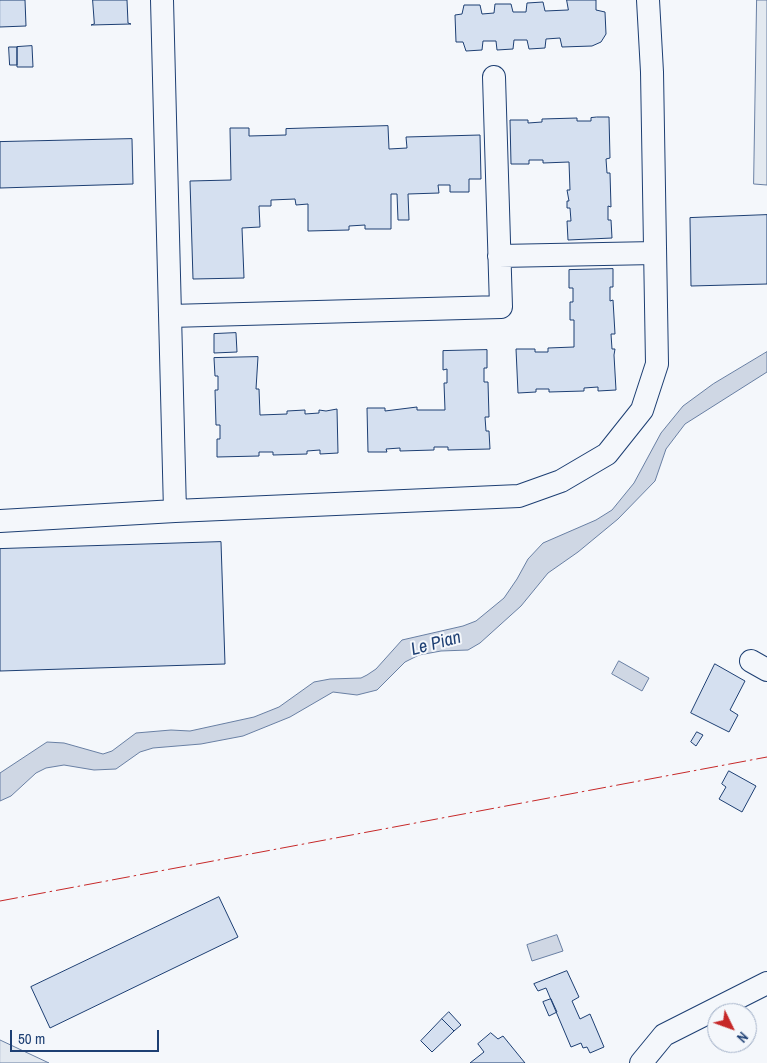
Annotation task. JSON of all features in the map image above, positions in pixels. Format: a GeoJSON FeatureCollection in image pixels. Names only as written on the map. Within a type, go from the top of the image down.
{"type":"FeatureCollection","features":[{"type":"Feature","properties":{"kind":"lane"},"geometry":{"type":"LineString","coordinates":[[162,0],[175,511]]}},
{"type":"Feature","properties":{"kind":"lane"},"geometry":{"type":"LineString","coordinates":[[0,521],[175,511],[519,496],[560,481],[607,454],[642,410],[657,364],[652,72],[648,0]]}},
{"type":"Feature","properties":{"kind":"lane"},"geometry":{"type":"LineString","coordinates":[[170,316],[501,307],[494,77]]}},
{"type":"Feature","properties":{"kind":"lane"},"geometry":{"type":"LineString","coordinates":[[499,256],[655,253]]}},
{"type":"Feature","properties":{"kind":"lane"},"geometry":{"type":"LineString","coordinates":[[641,1063],[664,1035],[767,984]]}},
{"type":"Feature","properties":{"kind":"shaded area"},"geometry":{"type":"Polygon","coordinates":[[[757,0],[767,0],[767,185],[754,184],[757,0]]]}},
{"type":"Feature","properties":{"kind":"shaded area"},"geometry":{"type":"Polygon","coordinates":[[[0,1040],[49,1063],[0,1063],[0,1040]]]}},
{"type":"Feature","properties":{"kind":"water","name":"Le Pian"},"geometry":{"type":"Polygon","coordinates":[[[767,352],[767,372],[685,424],[666,449],[655,481],[618,519],[578,552],[548,573],[521,606],[480,643],[468,650],[441,651],[419,655],[405,662],[377,690],[357,695],[333,692],[290,717],[243,736],[201,744],[153,748],[140,752],[116,769],[94,770],[64,765],[46,768],[36,773],[11,796],[0,801],[0,773],[47,742],[64,743],[103,754],[112,751],[136,733],[171,730],[190,731],[254,717],[279,707],[314,682],[330,679],[361,678],[367,675],[376,669],[402,640],[463,626],[476,621],[504,598],[528,559],[543,543],[596,520],[612,510],[634,483],[661,433],[683,406],[713,384],[767,352]]]}},
{"type":"Feature","properties":{"kind":"water"},"geometry":{"type":"Polygon","coordinates":[[[619,661],[649,678],[642,691],[612,674],[619,661]]]}},
{"type":"Feature","properties":{"kind":"water"},"geometry":{"type":"Polygon","coordinates":[[[557,935],[563,951],[532,961],[527,945],[557,935]]]}},
{"type":"Feature","properties":{"kind":"building"},"geometry":{"type":"Polygon","coordinates":[[[0,0],[25,0],[26,26],[0,27],[0,0]]]}},
{"type":"Feature","properties":{"kind":"building"},"geometry":{"type":"Polygon","coordinates":[[[93,0],[127,0],[128,23],[131,24],[91,25],[94,24],[93,0]]]}},
{"type":"Feature","properties":{"kind":"building"},"geometry":{"type":"Polygon","coordinates":[[[567,0],[596,0],[596,10],[605,12],[606,34],[601,42],[592,46],[562,47],[560,38],[546,39],[545,48],[529,49],[527,40],[514,40],[513,49],[497,50],[496,41],[483,41],[482,50],[466,51],[463,42],[456,42],[455,15],[462,14],[464,5],[480,5],[482,14],[494,13],[495,4],[511,4],[513,12],[526,12],[527,3],[543,2],[545,11],[568,10],[567,0]]]}},
{"type":"Feature","properties":{"kind":"building"},"geometry":{"type":"Polygon","coordinates":[[[32,46],[33,67],[17,67],[17,47],[32,46]]]}},
{"type":"Feature","properties":{"kind":"building"},"geometry":{"type":"Polygon","coordinates":[[[9,47],[17,47],[17,65],[10,65],[9,47]]]}},
{"type":"Feature","properties":{"kind":"building"},"geometry":{"type":"Polygon","coordinates":[[[609,117],[610,158],[606,159],[607,173],[610,173],[611,207],[608,206],[608,220],[611,220],[612,238],[568,240],[567,221],[571,221],[570,208],[567,208],[567,201],[569,201],[567,190],[570,190],[569,162],[543,163],[543,160],[529,160],[529,164],[511,164],[510,120],[528,120],[528,123],[542,122],[542,119],[577,118],[577,121],[591,121],[591,118],[609,117]]]}},
{"type":"Feature","properties":{"kind":"building"},"geometry":{"type":"Polygon","coordinates":[[[388,126],[389,149],[407,148],[406,137],[480,135],[481,179],[469,179],[469,192],[450,192],[450,185],[438,185],[439,193],[408,194],[409,220],[398,220],[397,194],[391,194],[391,229],[365,229],[365,225],[349,226],[349,230],[308,231],[308,204],[296,205],[295,199],[271,200],[271,206],[259,206],[260,227],[242,228],[244,278],[193,279],[190,181],[231,180],[230,128],[249,128],[249,136],[286,135],[286,129],[388,126]]]}},
{"type":"Feature","properties":{"kind":"building"},"geometry":{"type":"Polygon","coordinates":[[[132,139],[133,184],[0,188],[0,142],[132,139]]]}},
{"type":"Feature","properties":{"kind":"building"},"geometry":{"type":"Polygon","coordinates":[[[767,215],[767,284],[691,286],[690,218],[767,215]]]}},
{"type":"Feature","properties":{"kind":"building"},"geometry":{"type":"Polygon","coordinates":[[[613,269],[613,287],[610,287],[610,301],[613,300],[615,334],[611,334],[612,349],[615,349],[616,390],[598,391],[598,387],[584,388],[584,391],[549,392],[549,389],[536,389],[536,392],[518,393],[516,349],[535,349],[535,352],[548,352],[548,348],[574,347],[574,320],[570,320],[570,302],[573,302],[573,288],[569,288],[569,270],[613,269]]]}},
{"type":"Feature","properties":{"kind":"building"},"geometry":{"type":"Polygon","coordinates":[[[236,333],[237,352],[214,353],[214,334],[236,333]]]}},
{"type":"Feature","properties":{"kind":"building"},"geometry":{"type":"Polygon","coordinates":[[[487,350],[487,368],[484,368],[484,382],[488,382],[489,417],[485,417],[486,431],[489,431],[490,449],[448,450],[448,447],[434,447],[434,450],[400,451],[400,448],[386,449],[387,452],[368,452],[367,408],[385,408],[385,411],[417,407],[417,410],[445,410],[444,383],[447,383],[447,369],[443,370],[443,351],[487,350]]]}},
{"type":"Feature","properties":{"kind":"building"},"geometry":{"type":"Polygon","coordinates":[[[258,357],[256,389],[259,389],[260,415],[287,414],[287,411],[305,410],[305,414],[319,413],[319,410],[337,409],[338,453],[320,454],[320,450],[307,451],[307,454],[273,455],[273,452],[259,452],[259,456],[217,457],[217,439],[220,439],[220,425],[216,425],[215,390],[218,390],[218,376],[215,376],[214,358],[258,357]]]}},
{"type":"Feature","properties":{"kind":"building"},"geometry":{"type":"Polygon","coordinates":[[[221,542],[225,664],[0,671],[0,549],[221,542]]]}},
{"type":"Feature","properties":{"kind":"building"},"geometry":{"type":"Polygon","coordinates":[[[715,664],[745,681],[730,710],[738,715],[729,732],[691,713],[715,664]]]}},
{"type":"Feature","properties":{"kind":"building"},"geometry":{"type":"Polygon","coordinates":[[[697,732],[703,735],[696,746],[691,742],[697,732]]]}},
{"type":"Feature","properties":{"kind":"building"},"geometry":{"type":"Polygon","coordinates":[[[729,771],[756,786],[742,812],[719,799],[726,787],[722,784],[729,771]]]}},
{"type":"Feature","properties":{"kind":"building"},"geometry":{"type":"Polygon","coordinates":[[[219,897],[238,937],[50,1028],[31,987],[219,897]]]}},
{"type":"Feature","properties":{"kind":"building"},"geometry":{"type":"Polygon","coordinates":[[[567,971],[579,997],[572,1001],[580,1019],[590,1014],[604,1047],[590,1053],[587,1047],[583,1048],[581,1043],[571,1047],[546,988],[538,991],[534,984],[567,971]]]}},
{"type":"Feature","properties":{"kind":"building"},"geometry":{"type":"Polygon","coordinates":[[[551,999],[557,1012],[549,1016],[543,1002],[551,999]]]}},
{"type":"Feature","properties":{"kind":"building"},"geometry":{"type":"Polygon","coordinates":[[[449,1012],[461,1025],[454,1031],[442,1019],[449,1012]]]}},
{"type":"Feature","properties":{"kind":"building"},"geometry":{"type":"Polygon","coordinates":[[[442,1019],[454,1031],[432,1052],[421,1041],[442,1019]]]}},
{"type":"Feature","properties":{"kind":"building"},"geometry":{"type":"Polygon","coordinates":[[[491,1033],[498,1039],[503,1036],[525,1063],[470,1063],[484,1052],[478,1044],[491,1033]]]}},
{"type":"Feature","properties":{"kind":"power"},"geometry":{"type":"LineString","coordinates":[[0,901],[767,757]]}}]}
